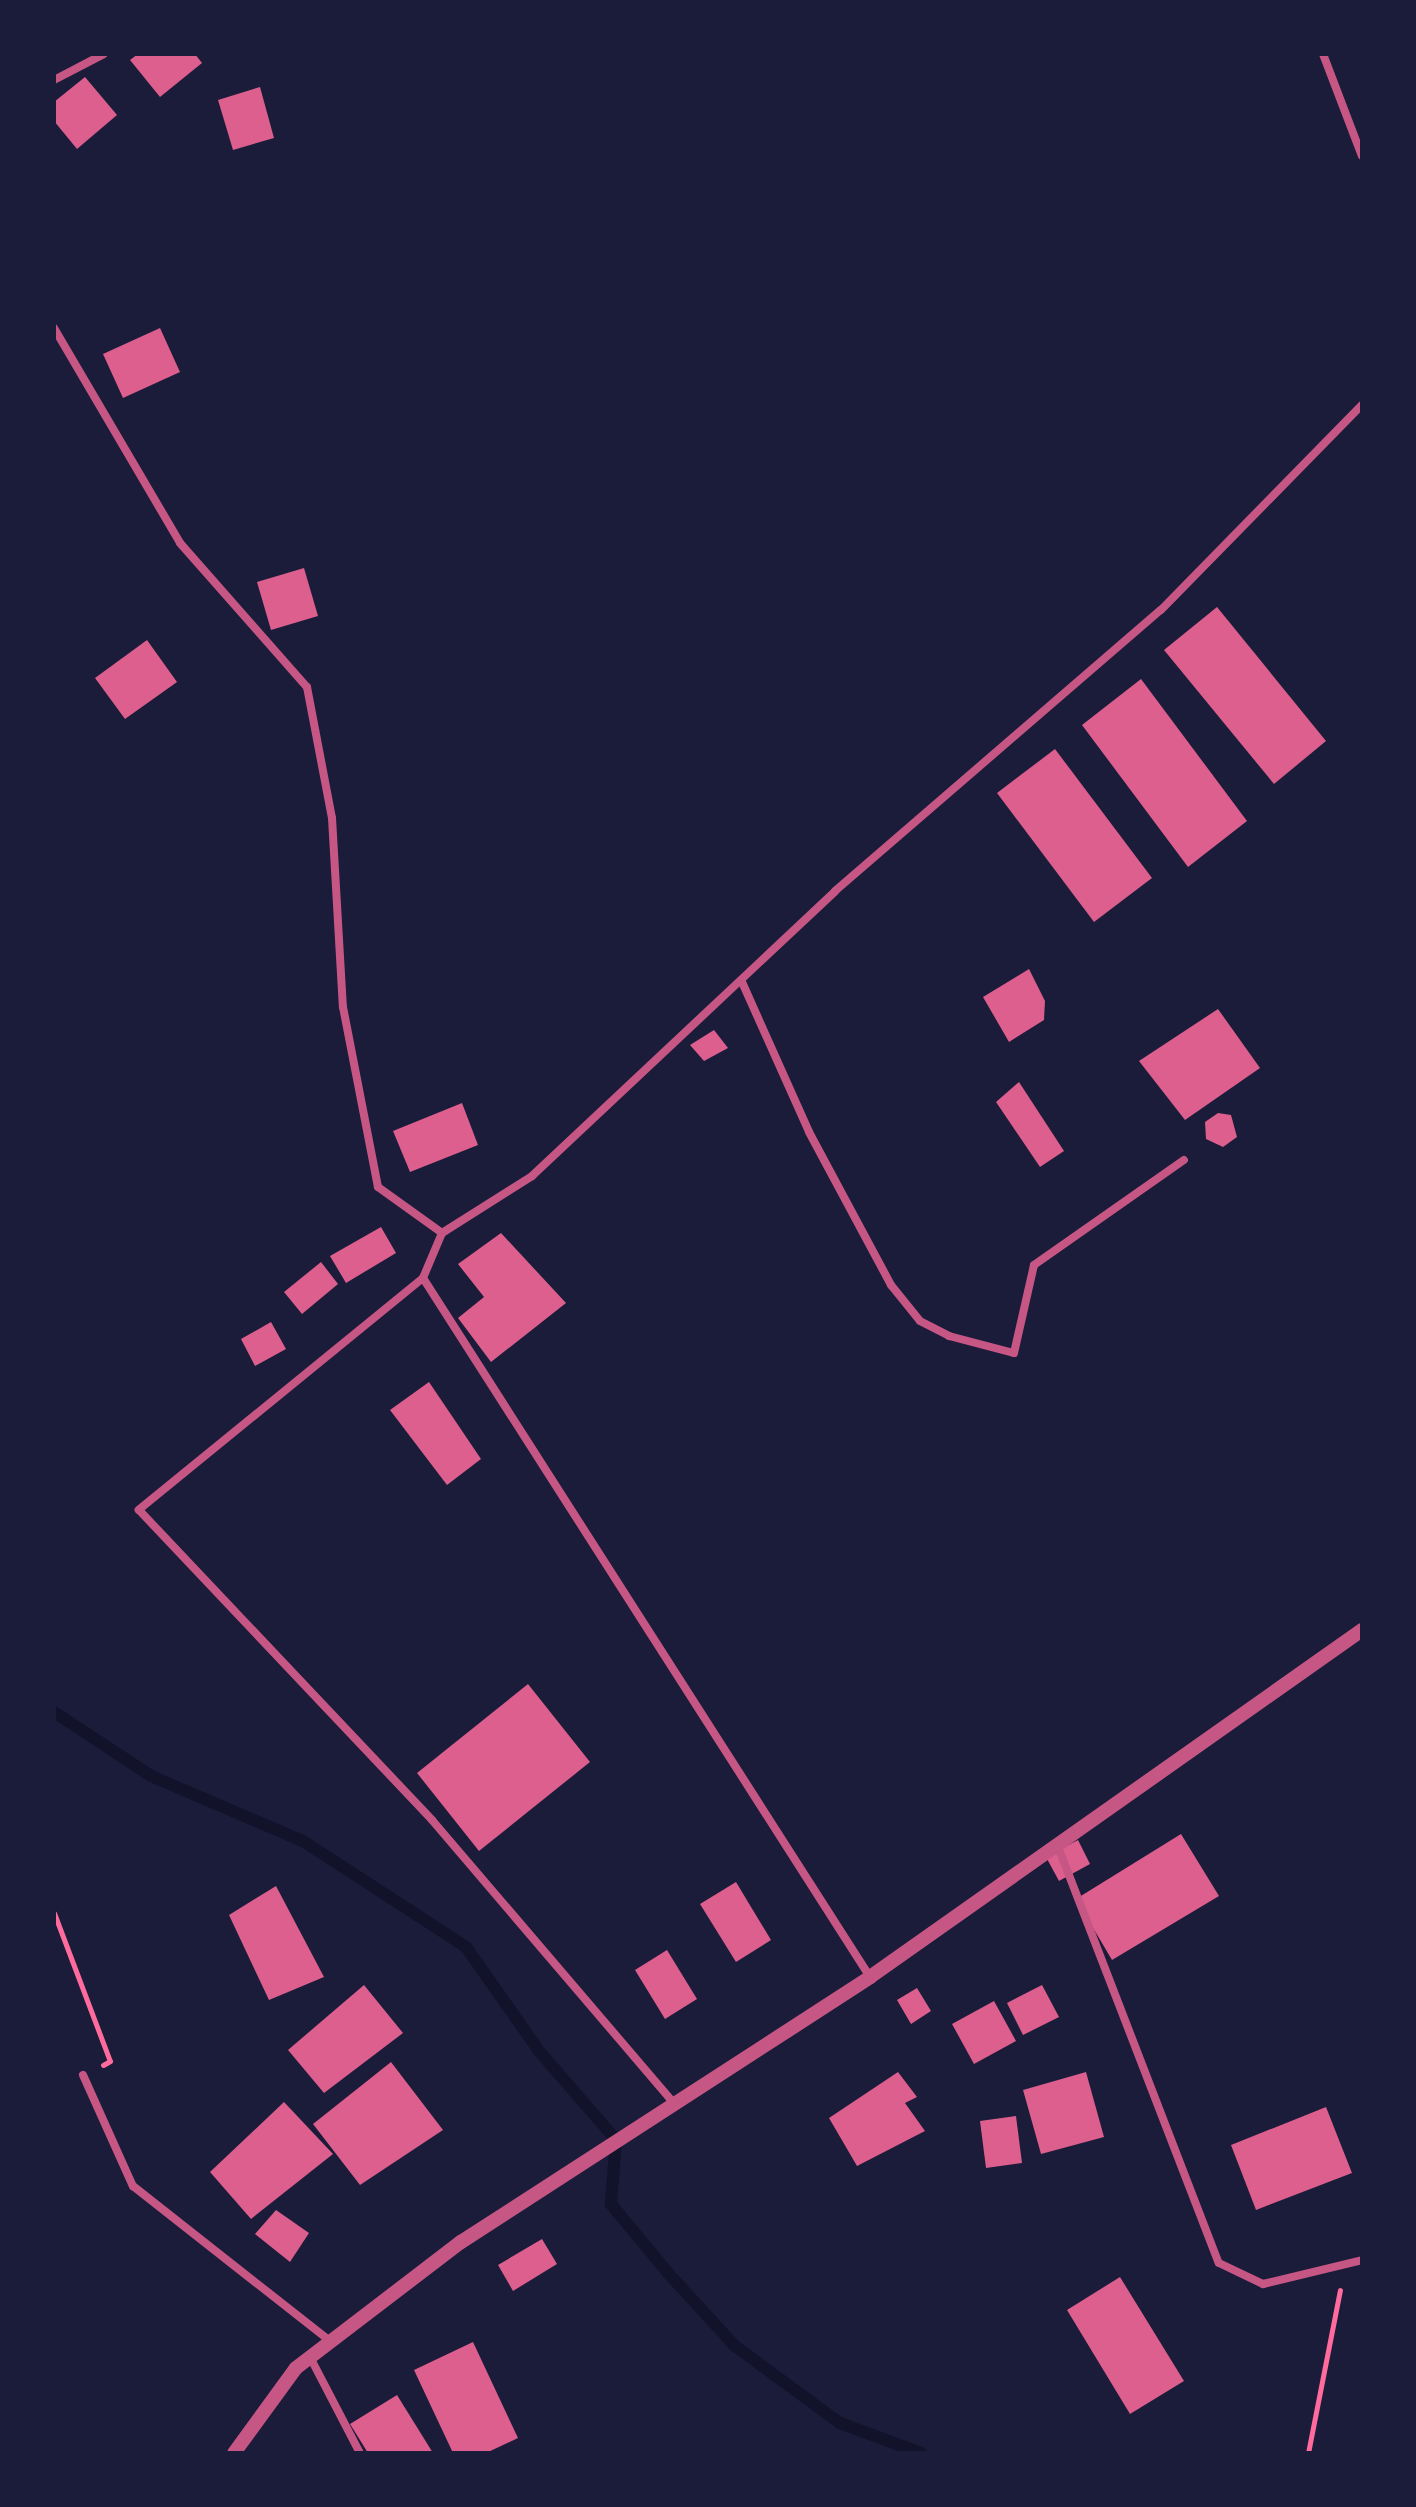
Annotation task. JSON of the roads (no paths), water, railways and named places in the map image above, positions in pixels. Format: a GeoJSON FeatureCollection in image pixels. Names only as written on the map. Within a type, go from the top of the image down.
{"type":"FeatureCollection","features":[{"type":"Feature","properties":{"kind":"street"},"geometry":{"type":"LineString","coordinates":[[54,80],[104,54]]}},
{"type":"Feature","properties":{"kind":"street"},"geometry":{"type":"LineString","coordinates":[[1323,54],[1362,156]]}},
{"type":"Feature","properties":{"kind":"street"},"geometry":{"type":"LineString","coordinates":[[54,328],[180,543],[307,687],[332,818],[343,1007],[378,1187],[442,1233]]}},
{"type":"Feature","properties":{"kind":"street"},"geometry":{"type":"LineString","coordinates":[[673,2102],[432,1820],[139,1510],[423,1278],[442,1233],[532,1176],[742,982],[835,891],[1161,610],[1362,405]]}},
{"type":"Feature","properties":{"kind":"street"},"geometry":{"type":"LineString","coordinates":[[742,982],[809,1132],[891,1285],[920,1321],[949,1336],[1014,1353],[1034,1265],[1184,1160]]}},
{"type":"Feature","properties":{"kind":"street"},"geometry":{"type":"LineString","coordinates":[[423,1278],[870,1977]]}},
{"type":"Feature","properties":{"kind":"street"},"geometry":{"type":"LineString","coordinates":[[234,2453],[310,2357],[461,2242],[870,1977],[1362,1630]]}},
{"type":"Feature","properties":{"kind":"street"},"geometry":{"type":"LineString","coordinates":[[1057,1844],[1219,2263],[1263,2284],[1362,2260]]}},
{"type":"Feature","properties":{"kind":"street"},"geometry":{"type":"LineString","coordinates":[[83,2075],[133,2186],[330,2341]]}},
{"type":"Feature","properties":{"kind":"street"},"geometry":{"type":"LineString","coordinates":[[310,2357],[360,2453]]}},
{"type":"Feature","properties":{"kind":"waterway"},"geometry":{"type":"LineString","coordinates":[[54,1712],[151,1776],[303,1841],[466,1947],[539,2051],[616,2140],[611,2204],[668,2273],[735,2346],[840,2423],[921,2453]]}}]}
